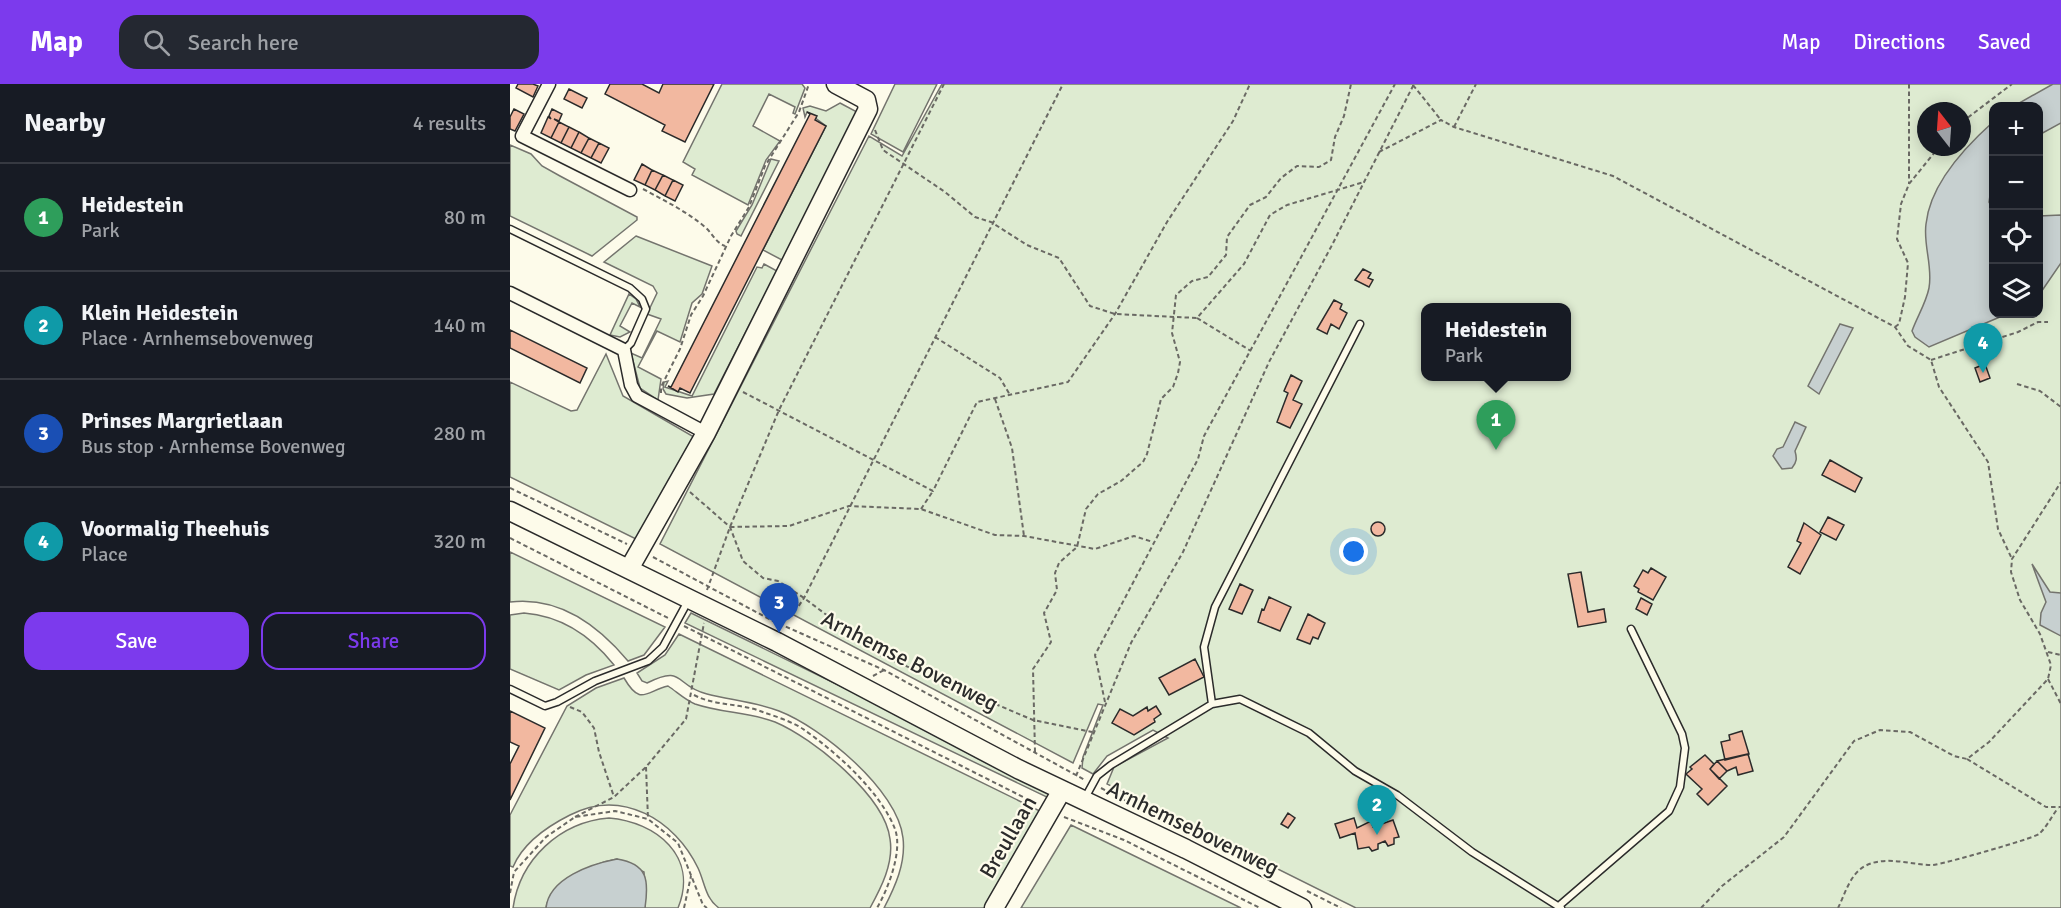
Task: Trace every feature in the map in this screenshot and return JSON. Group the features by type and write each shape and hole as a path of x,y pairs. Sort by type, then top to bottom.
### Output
{"main road":[{"path":"629,568 706,433 868,106 861,96 836,84"},
{"name":"Arnhemse Bovenweg","path":"510,511 629,568 1062,790"},
{"name":"Arnhemsebovenweg","path":"1062,790 1302,908"},
{"name":"Breullaan","path":"994,908 1062,790"}],"street":[{"path":"549,84 522,136 630,190"},
{"path":"510,293 624,350 631,385 637,396 706,433"}],"lane":[{"path":"510,228 630,288 642,298 646,309 631,343 624,350"},
{"path":"1212,704 1204,647 1215,607 1360,324"},
{"path":"510,689 545,706 595,681 648,661 663,647 689,599"},
{"path":"1083,801 1093,784 1111,765 1212,704 1240,699 1309,733 1355,771 1397,795 1472,852 1560,906 1669,811 1680,787 1685,748 1682,734 1631,629"}],"path":[{"path":"657,406 661,387 680,350 691,315 703,296 725,246 749,207 765,166 799,112 809,84"},
{"path":"510,893 514,872 546,837 574,817 614,797 646,767 686,719 693,694 707,608 707,584 730,527 779,410 944,84"},
{"path":"773,621 798,607 804,598 871,460 1063,84"},
{"path":"921,509 933,491 977,402 1068,382 1115,314 1167,222 1233,121 1250,84"},
{"path":"1035,753 1033,669 1051,642 1044,613 1057,590 1055,573 1059,562 1077,547 1086,509 1098,494 1121,481 1143,462 1147,454 1161,399 1173,387 1178,373 1180,362 1172,333 1176,295 1192,281 1208,277 1226,255 1227,237 1250,205 1266,196 1281,178 1297,166 1319,168 1331,160 1335,137 1344,116 1351,84"},
{"path":"1105,702 1095,655 1198,459 1204,436 1395,84"},
{"path":"1454,128 1476,84"},
{"path":"1909,84 1909,184"},
{"path":"1971,115 2012,84"},
{"path":"1076,776 1131,643 1184,552 1269,362 1413,85 1441,120 1454,128 1613,176 1895,327 1908,346 1931,360 1939,387 1988,462 1998,529 2012,559"},
{"path":"868,106 874,114 874,127 883,150 975,217 991,222 1027,245 1059,258 1090,306 1115,314 1197,318 1251,351"},
{"path":"1379,152 1441,120"},
{"path":"1895,327 1899,324 1905,297 1908,264 1897,239 1901,204 1909,184 1932,156"},
{"path":"1197,318 1244,264 1270,215 1287,205 1364,182"},
{"path":"630,190 637,194 640,188 681,208 689,218 704,227 716,243 725,246"},
{"path":"1931,360 2019,332 2038,322 2048,322"},
{"path":"934,336 1000,378 1010,395"},
{"path":"2017,384 2040,391 2061,407"},
{"path":"730,386 933,491"},
{"path":"995,398 1012,448 1024,536"},
{"path":"1967,759 1989,742 2048,679 2051,665 2048,652 2020,600 2011,572 2012,559 2061,482"},
{"path":"678,483 730,527 743,561 763,578 778,581 804,598 880,655 1033,720 1092,732"},
{"name":"Arnhemse Bovenweg","path":"510,488 640,550 773,621 884,670 1093,784"},
{"path":"730,527 789,526 849,506 921,509 995,536 1024,536 1077,547 1095,549 1134,536 1154,542"},
{"path":"510,538 1050,812 1124,840 1260,908"},
{"path":"2048,652 2061,655"},
{"path":"2048,679 2061,704"},
{"path":"693,694 708,702 758,710 801,728 868,785 896,831 895,866 887,891 877,908"},
{"path":"557,702 582,712 594,728 599,752 614,797"},
{"path":"1702,908 1722,886 1785,837 1854,741 1880,730 1910,732 1954,756 1967,759 2046,807 2060,808"},
{"path":"646,767 648,819"},
{"path":"1838,908 1853,875 1865,866 1889,860 1933,865 1955,862 1984,850 2038,834 2060,808"},
{"path":"574,817 615,811 648,819 678,843 704,907"},
{"path":"510,871 514,872"},
{"path":"684,908 691,876"}],"green space":[{"path":"722,84 802,84 805,88 795,114 793,113 795,107 769,94 753,126 780,141 766,160 748,205 692,175 695,169 683,162"},
{"path":"895,84 937,84 903,152 871,134"},
{"path":"942,84 2061,84 2061,908 1356,908 1107,784 1114,767 1168,738 1153,730 1107,756 1093,774 1082,768 1083,757 1103,705 1098,704 1073,763 660,544 869,136 902,156"},
{"path":"840,103 857,112 782,260 763,250 826,126 807,112 805,117 803,108 810,106 826,111"},
{"path":"510,145 531,154 542,166 637,217 637,220 592,256 510,216"},
{"path":"771,159 779,161 741,236 736,231 752,205"},
{"path":"636,236 712,266 702,294 692,303 680,342 657,331 638,367 661,379 658,400 640,388 631,353 642,358 661,319 647,314 657,293 653,286 604,262"},
{"path":"764,264 777,271 714,394 687,398 666,394 663,389 664,382 668,381 665,387 692,396 757,267 762,268"},
{"path":"629,294 636,299 640,307 632,303 620,326 630,332 620,337 610,335"},
{"path":"606,354 623,396 694,437 636,539 510,477 510,382 571,411 577,410"},
{"path":"510,552 665,627 644,655 628,661 604,636 576,616 545,604 528,601 510,602"},
{"path":"524,613 550,618 574,629 595,645 614,665 586,675 559,690 510,669 510,615"},
{"path":"691,613 1057,792 1055,801 685,623"},
{"path":"679,634 1048,815 993,908 884,908 899,874 903,857 903,838 898,819 873,781 855,762 815,731 779,711 707,694 674,676 659,678 647,683 642,681 637,673 665,655"},
{"path":"624,678 640,695 668,686 695,704 775,722 808,741 845,770 875,805 885,822 890,839 888,866 870,908 719,908 708,895 698,868 676,836 645,813 627,807 609,805 589,808 570,815 537,836 523,850 513,867 510,866 510,815 567,706 596,688"},
{"path":"609,818 643,826 669,845 678,858 683,873 683,889 678,908 645,908 644,872 617,859 607,861 574,876 555,890 546,908 513,908 524,874 545,846 574,827"},
{"path":"1071,825 1241,908 1021,908"}],"shaded area":[{"path":"2053,84 2061,84 2061,123 2043,133 2043,102 2021,102"},
{"path":"1989,126 1989,318 1998,318 1929,347 1915,337 1912,331 1929,288 1930,272 1925,232 1929,209 1950,167 1960,156 1971,156 1971,143"},
{"path":"2061,215 2061,263 2043,289 2043,264 2043,216"},
{"path":"1840,324 1853,328 1819,394 1808,386"},
{"path":"1795,422 1806,427 1795,451 1795,464 1792,468 1782,469 1773,456 1777,449 1783,447"},
{"path":"2032,564 2050,592 2061,593 2061,636 2040,625 2041,613 2046,602"},
{"path":"617,859 627,861 641,869 647,889 645,908 546,908 555,888 573,874"}],"building":[{"path":"518,84 538,86 533,97 516,88"},
{"path":"610,84 642,84 659,93 663,84 714,84 685,142 662,131 665,125 605,94"},
{"path":"569,89 587,98 582,108 564,99"},
{"path":"514,109 524,114 515,131 510,129 510,117"},
{"path":"552,109 562,114 559,121 554,119 559,122 551,138 541,133 548,117 551,119 549,116"},
{"path":"807,112 817,116 815,120 826,126 690,393 680,388 678,392 668,386 671,387 810,114"},
{"path":"559,122 569,127 561,143 551,138"},
{"path":"569,127 579,132 571,148 561,143"},
{"path":"579,132 589,138 581,153 571,148"},
{"path":"589,138 599,143 591,158 581,153"},
{"path":"599,143 609,148 601,163 591,158"},
{"path":"642,164 652,170 645,185 634,180"},
{"path":"652,170 663,175 655,190 645,185"},
{"path":"663,175 673,180 665,196 655,190"},
{"path":"673,180 683,185 675,201 665,196"},
{"path":"1363,269 1371,273 1368,278 1373,280 1369,287 1355,280"},
{"path":"1334,300 1342,304 1340,309 1347,313 1339,329 1331,324 1327,334 1317,329"},
{"path":"510,330 587,368 580,383 510,348"},
{"path":"1985,364 1990,378 1980,382 1975,368"},
{"path":"1291,375 1302,381 1293,400 1302,404 1290,428 1277,422 1288,393 1284,391"},
{"path":"1830,460 1862,478 1855,492 1822,475"},
{"path":"1828,517 1844,525 1836,540 1820,532"},
{"path":"1378,522 1383,524 1385,529 1383,534 1378,536 1373,534 1371,529 1373,524"},
{"path":"1804,523 1821,535 1800,574 1788,567 1801,543 1797,541"},
{"path":"1651,568 1666,577 1653,600 1638,592 1639,589 1634,586 1643,570 1648,573"},
{"path":"1581,572 1588,612 1604,609 1606,622 1578,627 1568,574"},
{"path":"1240,584 1253,590 1242,614 1229,609"},
{"path":"1269,597 1291,607 1280,631 1258,622"},
{"path":"1641,598 1652,604 1647,615 1636,609"},
{"path":"1308,614 1325,623 1318,639 1313,637 1310,644 1297,639"},
{"path":"1195,659 1204,677 1169,695 1159,678"},
{"path":"1156,706 1161,714 1154,719 1155,722 1134,735 1112,723 1120,709 1133,716 1147,707 1148,711"},
{"path":"510,711 545,728 510,800 510,764 519,746 510,742"},
{"path":"1742,731 1749,754 1725,760 1721,742 1730,740 1729,735"},
{"path":"1748,754 1753,771 1738,775 1736,767 1727,771 1717,761"},
{"path":"1705,755 1714,764 1710,769 1727,786 1708,805 1697,794 1702,789 1686,774 1692,769 1690,767"},
{"path":"1717,761 1727,771 1719,779 1710,769"},
{"path":"1288,813 1295,818 1288,828 1281,824"},
{"path":"1354,818 1357,828 1371,821 1373,827 1393,820 1399,837 1394,838 1394,844 1388,846 1385,841 1378,844 1378,849 1372,851 1369,847 1358,849 1355,833 1340,838 1335,824"}],"place":[{"name":"Voormalig Theehuis","path":"1983,373"},
{"name":"Heidestein","path":"1496,450"},
{"name":"Prinses Margrietlaan","path":"779,633"},
{"name":"Klein Heidestein","path":"1377,835"}]}
